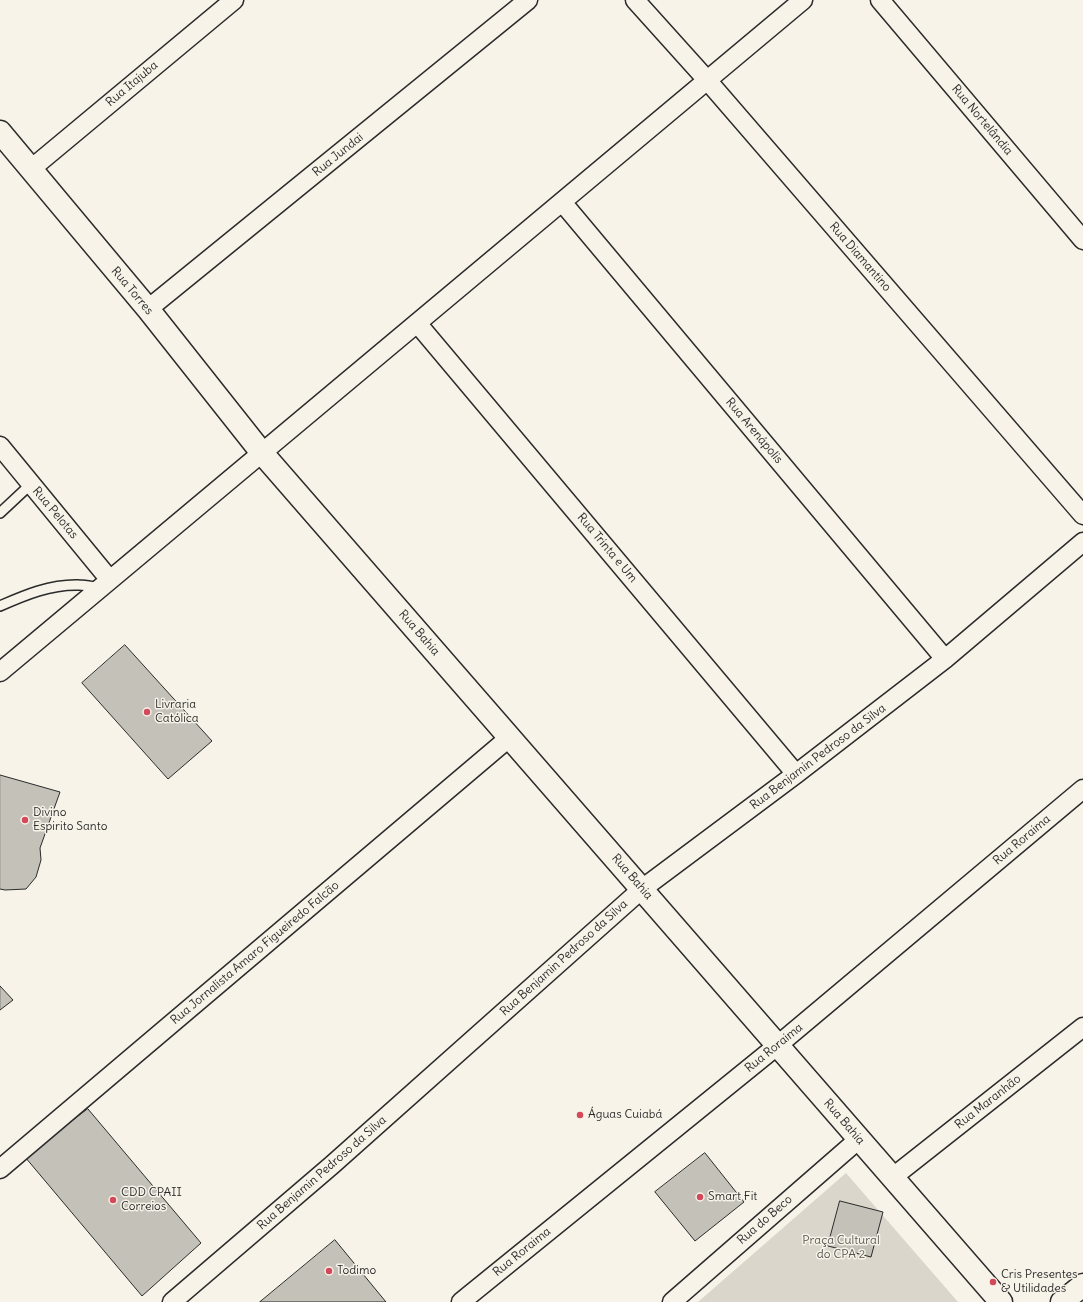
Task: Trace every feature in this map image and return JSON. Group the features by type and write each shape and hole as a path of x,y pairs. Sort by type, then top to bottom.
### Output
{"street":[{"name":"Rua Itajuba","path":"30,169 234,0"},
{"name":"Rua Jundai","path":"148,309 528,0"},
{"name":"Rua Diamantino","path":"635,0 707,80 1083,515"},
{"path":"0,672 803,0"},
{"name":"Rua Nortelândia","path":"880,0 1083,240"},
{"name":"Rua Torres","path":"0,132 148,309 262,453"},
{"name":"Rua Arenápolis","path":"562,202 946,659"},
{"name":"Rua Trinta e Um","path":"417,323 796,774"},
{"name":"Rua Pelotas","path":"0,446 31,484 105,584"},
{"name":"Rua Bahia","path":"262,453 1001,1302"},
{"name":"Rua Benjamin Pedroso da Silva","path":"172,1302 332,1165 642,889 796,774 946,659 1083,542"},
{"name":"Rua Jornalista Amaro Figueiredo Falcão","path":"0,1169 510,737"},
{"name":"Rua Roraima","path":"461,1302 778,1045 1083,788"},
{"name":"Rua Maranhão","path":"893,1177 1083,1026"},
{"name":"Rua do Beco","path":"672,1302 859,1139"},
{"path":"1062,1302 1083,1285"}],"lane":[{"path":"0,513 31,484"},
{"path":"0,606 39,590 61,586 105,584"}],"green space":[{"name":"Praça Cultural do CPA 2","path":"846,1173 958,1302 698,1302"}],"building":[{"name":"Livraria Católica","path":"125,645 212,741 168,779 82,683"},
{"name":"Divino Espirito Santo","path":"0,775 60,792 40,848 41,860 36,877 26,889 0,889"},
{"path":"0,986 13,1000 0,1010"},
{"name":"CDD CPAII Correios","path":"88,1109 201,1243 142,1296 25,1157"},
{"name":"Smart Fit","path":"705,1153 744,1202 695,1241 655,1192"},
{"path":"840,1201 883,1212 871,1257 828,1246"},
{"name":"Todimo","path":"335,1240 386,1302 260,1302"}],"place":[{"name":"Livraria Católica","path":"147,712"},
{"name":"Divino Espirito Santo","path":"25,820"},
{"name":"Águas Cuiabá","path":"580,1115"},
{"name":"Smart Fit","path":"700,1197"},
{"name":"CDD CPAII Correios","path":"113,1200"},
{"name":"Todimo","path":"329,1271"},
{"name":"Cris Presentes & Utilidades","path":"993,1282"}]}
